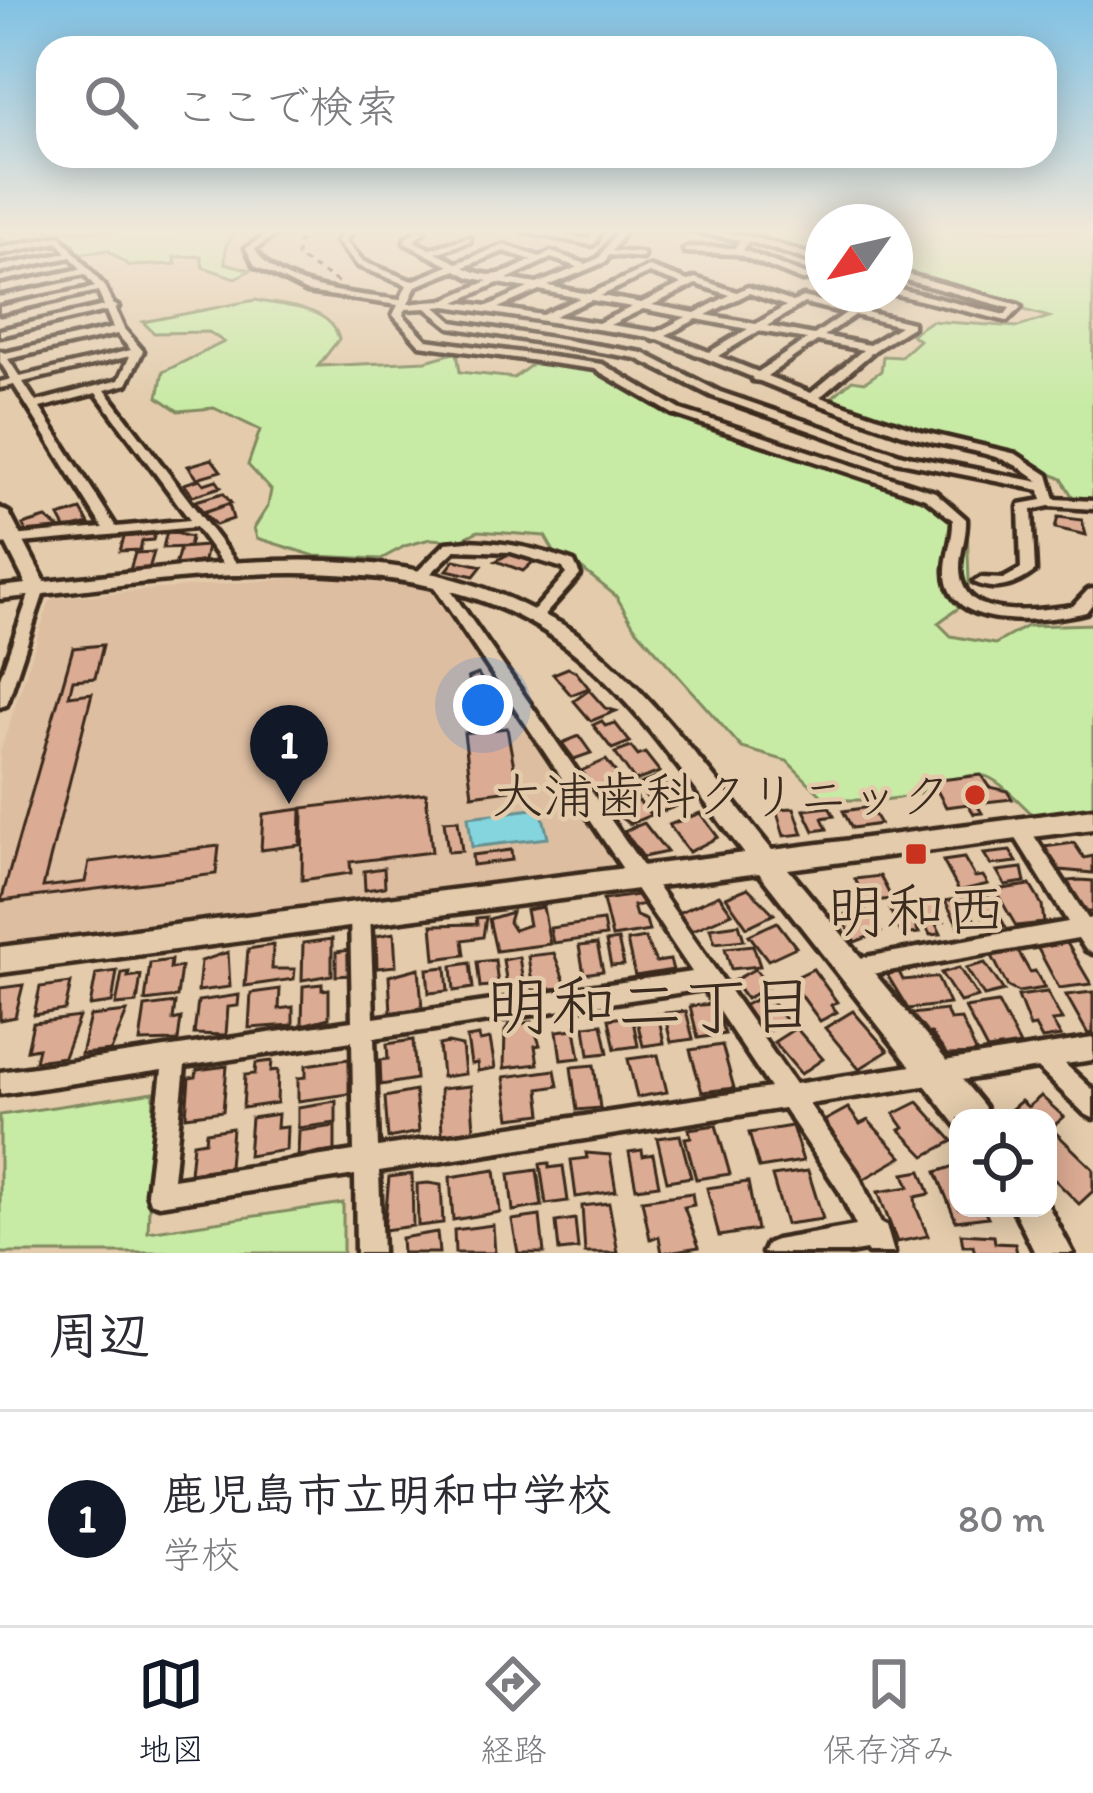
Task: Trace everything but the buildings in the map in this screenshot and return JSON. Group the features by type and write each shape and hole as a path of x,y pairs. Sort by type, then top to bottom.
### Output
{"street":[{"path":"0,310 94,289"},
{"path":"102,289 119,330 138,351"},
{"path":"309,289 360,301 372,298 430,306 472,289"},
{"path":"409,289 402,305 403,323 424,343 598,366 677,412 941,501 961,526 953,565 960,597 980,611 1072,611 1089,602 1093,593"},
{"path":"489,308 535,289"},
{"path":"563,289 871,348"},
{"path":"544,317 606,289"},
{"path":"594,329 677,289"},
{"path":"721,289 738,295"},
{"path":"913,296 989,318 1007,318 1016,308 950,289"},
{"path":"639,355 658,335 748,290 793,305"},
{"path":"708,357 754,325 805,300"},
{"path":"446,303 594,329 658,335 812,398 1012,457 1043,478 1049,502"},
{"path":"430,306 450,324 639,355 716,394 899,458 1043,487"},
{"path":"0,333 113,308"},
{"path":"757,379 811,336 853,312"},
{"path":"812,398 871,348 909,325 859,312"},
{"path":"527,353 565,322"},
{"path":"112,531 1,356 119,330"},
{"path":"0,386 138,351"},
{"path":"33,406 123,382 138,351"},
{"path":"100,389 236,572"},
{"path":"801,447 826,432 872,418"},
{"path":"981,582 1005,583 1028,571 1025,507 1049,502 1093,505"},
{"path":"0,512 7,541 38,589"},
{"path":"7,541 200,523"},
{"path":"428,576 451,546 508,543 528,548 569,566 573,575 536,616"},
{"path":"0,592 335,566 428,576 536,616 607,666 965,1109"},
{"path":"428,576 849,1183 879,1244 776,1253"},
{"path":"0,701 38,589"},
{"path":"0,960 1093,819"},
{"path":"854,968 1090,933 1018,826"},
{"path":"360,911 369,1253"},
{"path":"0,1083 706,980"},
{"path":"175,1058 159,1192 1093,1048"},
{"path":"1043,1058 1093,1106"},
{"path":"1035,1217 1054,1253"}],"path":[{"path":"355,289 372,298"}],"shaded area":[{"path":"318,576 436,590 614,857 609,866 0,945 0,752 49,603 54,598"}],"green space":[{"path":"953,289 1093,289 1093,508 1075,501 1062,479 1014,457 922,434 828,401 852,380 865,382 881,371 883,356 900,357 919,340 911,334 931,321 1018,327 1049,317"},
{"path":"255,300 304,309 334,328 339,339 318,366 426,361 457,352 460,372 514,378 535,362 588,370 629,385 700,427 950,506 967,521 969,582 964,604 938,623 951,636 995,644 1027,626 1093,624 1093,810 1035,817 999,784 977,775 902,797 826,800 787,761 742,748 634,626 616,596 575,563 556,555 545,536 478,531 459,541 430,539 405,546 381,559 315,556 257,538 254,528 268,506 271,490 248,465 260,430 214,408 178,411 158,397 163,372 224,342 209,332 154,333 143,322"},
{"path":"154,1092 148,1232 343,1203 343,1253 0,1253 0,1115"}],"water":[{"path":"541,808 548,838 472,847 468,817"}],"place":[{"name":"大浦歯科クリニック","path":"975,795"},
{"name":"鹿児島市立明和中学校","path":"289,804"},
{"name":"明和西","path":"916,854"}],"district":[{"name":"明和二丁目","path":"650,1005"}]}
